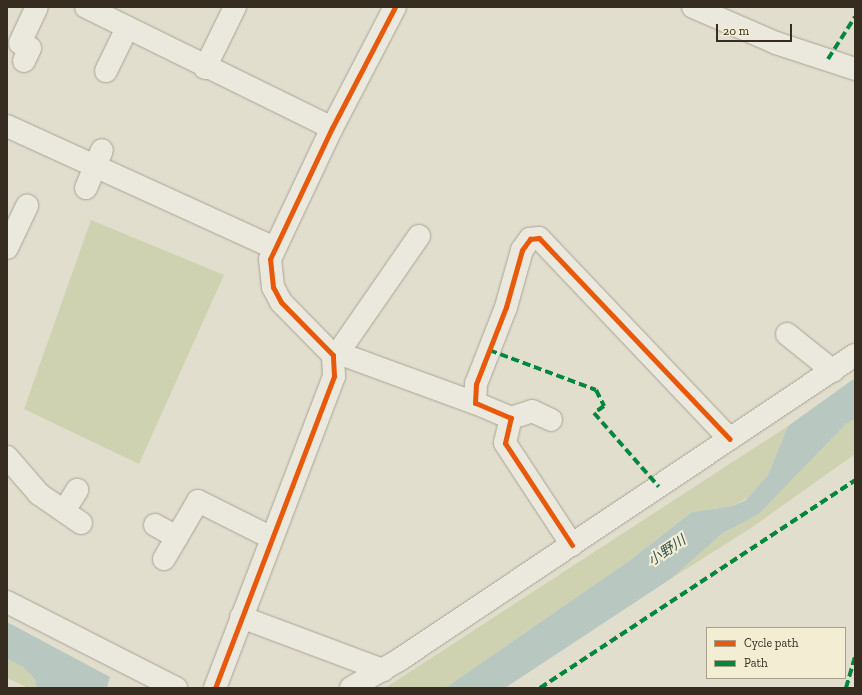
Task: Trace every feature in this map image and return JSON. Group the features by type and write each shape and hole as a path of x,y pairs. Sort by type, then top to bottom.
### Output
{"street":[{"path":"24,60 30,48 20,43 37,7"},
{"path":"86,7 205,68 332,128"},
{"path":"205,68 235,7"},
{"path":"395,7 332,128 270,259 272,287 281,302 336,354 475,403 511,418 532,411 551,420"},
{"path":"693,7 776,43 855,69"},
{"path":"106,70 127,28"},
{"path":"7,126 99,158 275,248"},
{"path":"86,188 99,158"},
{"path":"7,248 27,206"},
{"path":"215,688 270,537 334,376 336,354 419,236"},
{"path":"475,403 476,384 506,307 522,250 530,239 539,238 730,439"},
{"path":"787,334 833,371"},
{"path":"351,688 383,670 855,355"},
{"path":"511,418 505,443 572,545"},
{"path":"7,457 39,494 72,517 77,490"},
{"path":"164,559 198,501 270,537"},
{"path":"155,525 176,537"},
{"path":"7,602 176,688"},
{"path":"241,617 383,670"}],"green space":[{"path":"91,220 224,275 139,464 24,409"},
{"path":"855,419 855,454 751,528 672,578 723,533 759,514 846,424"},
{"path":"788,426 768,475 749,497 733,506 692,512 629,561 445,688 385,688"},
{"path":"7,659 23,667 34,678 37,688 28,688 7,678"}],"water":[{"name":"小野川","path":"855,378 855,419 846,424 759,514 723,533 672,578 505,688 445,688 629,561 692,512 733,506 746,500 768,475 788,426"},
{"path":"7,622 110,677 107,688 37,688 34,678 23,667 7,659"}],"marked path":[{"path":"828,59 855,17"},
{"path":"489,350 596,390 604,406 594,413 659,487"},
{"path":"540,688 855,480"},
{"path":"846,688 855,656"}],"cycle path":[{"path":"215,688 334,376 333,355 281,302 273,287 270,259 332,128 395,7"},
{"path":"572,545 505,443 511,418 475,403 476,384 506,307 522,250 530,239 539,238 730,439"}]}
